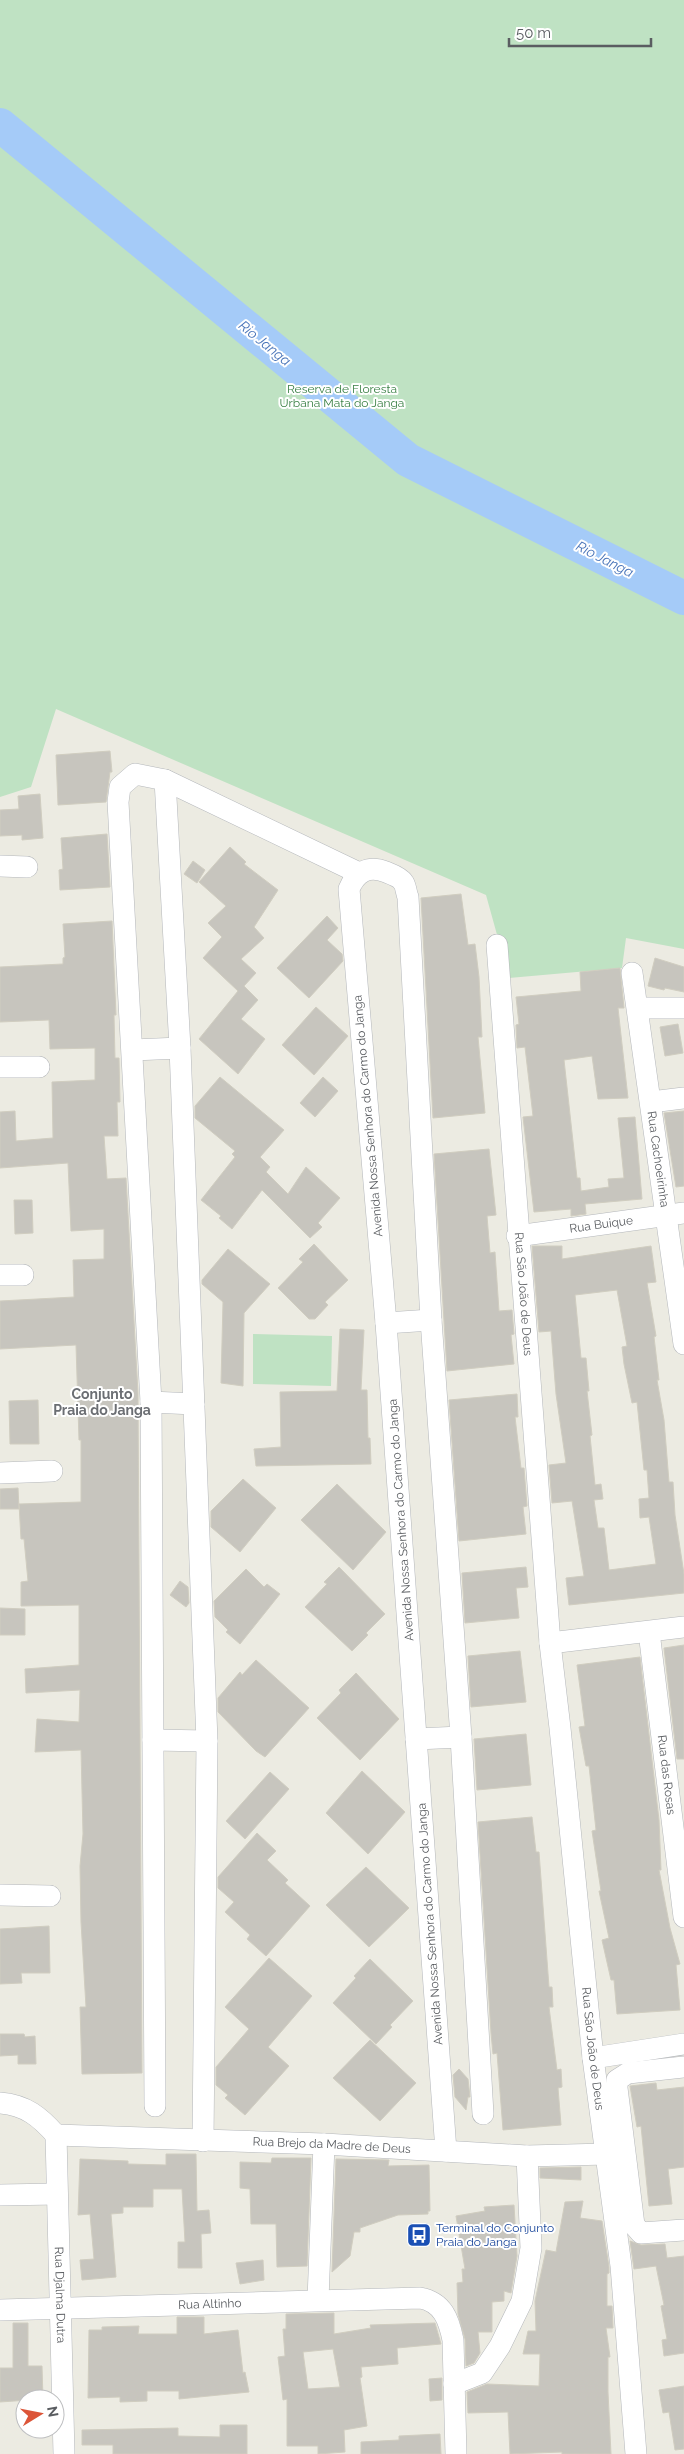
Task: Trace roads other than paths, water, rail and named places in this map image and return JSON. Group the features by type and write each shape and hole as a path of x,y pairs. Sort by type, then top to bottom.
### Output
{"street":[{"path":"155,2106 151,1402 118,802 120,787 135,774 165,780 354,881 369,869 378,869 393,874 403,882 408,897 431,1320 461,1737 483,2114"},
{"path":"165,780 180,1048 206,1742 203,2141"},
{"path":"0,866 27,867"},
{"name":"Avenida Nossa Senhora do Carmo do Janga","path":"354,881 446,2151"},
{"name":"Rua São João de Deus","path":"496,945 517,1236 550,1643 593,2058 621,2266 636,2454"},
{"name":"Rua Cachoeirinha","path":"632,973 651,1102 676,1214 684,1344"},
{"path":"638,1008 684,1008"},
{"path":"133,1050 180,1048"},
{"path":"0,1067 39,1067"},
{"path":"651,1102 684,1098"},
{"name":"Rua Buique","path":"517,1236 676,1214"},
{"path":"0,1275 24,1275"},
{"path":"386,1322 431,1320"},
{"path":"151,1402 194,1404"},
{"path":"0,1473 52,1471"},
{"path":"550,1643 684,1627"},
{"name":"Rua das Rosas","path":"649,1632 684,1917"},
{"path":"416,1739 461,1737"},
{"path":"153,1740 206,1742"},
{"path":"0,1895 50,1896"},
{"path":"593,2058 684,2044"},
{"path":"684,2066 628,2073 618,2080 617,2088 634,2225 641,2233 684,2230"},
{"path":"0,2103 23,2107 32,2111 56,2135"},
{"name":"Rua Brejo da Madre de Deus","path":"56,2135 324,2144 527,2156 607,2154"},
{"name":"Rua Djalma Dutra","path":"56,2135 64,2454"},
{"path":"318,2300 324,2144"},
{"path":"456,2454 454,2384 482,2373 500,2346 522,2301 531,2248 527,2156"},
{"path":"0,2195 57,2194"},
{"name":"Rua Altinho","path":"0,2310 420,2298 436,2303 445,2313 450,2323 453,2340 454,2384"}],"waterway":[{"name":"Rio Janga","path":"0,125 408,460 684,598"}],"place":[{"name":"Terminal do Conjunto Praia do Janga","path":"419,2235"}],"district":[{"name":"Conjunto Praia do Janga","path":"102,1402"}],"park label":[{"name":"Reserva de Floresta Urbana Mata do Janga","path":"342,396"}]}
